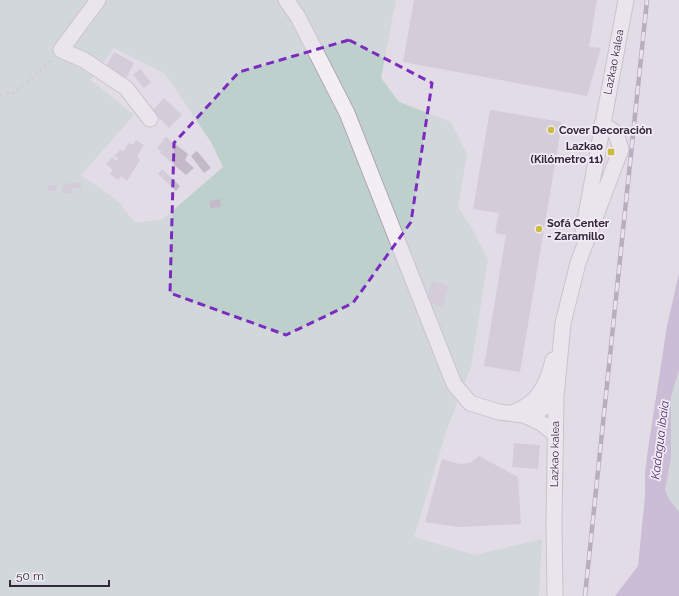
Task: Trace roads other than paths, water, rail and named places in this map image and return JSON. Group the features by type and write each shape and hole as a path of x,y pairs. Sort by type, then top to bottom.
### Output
{"street":[{"path":"98,0 61,50 84,60 126,88 150,119"},
{"path":"286,0 298,17 347,112 454,384 470,403 499,412 524,415 541,423 556,436"},
{"name":"Lazkao kalea","path":"499,412 517,411 533,402 546,382 551,367 578,263 602,124 626,0"},
{"name":"Lazkao kalea","path":"578,263 621,149 616,133 602,124"},
{"name":"Lazkao kalea","path":"555,591 554,516 556,397 563,323"},
{"path":"524,415 539,411 556,397"}],"water":[{"name":"Kadagua ibaia","path":"679,273 679,370 671,397 671,458 665,490 669,499 679,512 679,596 615,596 638,566 648,449 667,326"}],"railway":[{"path":"585,596 647,0"}],"place":[{"name":"Cover Decoración","path":"551,130"},
{"name":"Lazkao (Kilómetro 11)","path":"611,152"},
{"name":"Sofá Center - Zaramillo","path":"539,229"}]}
